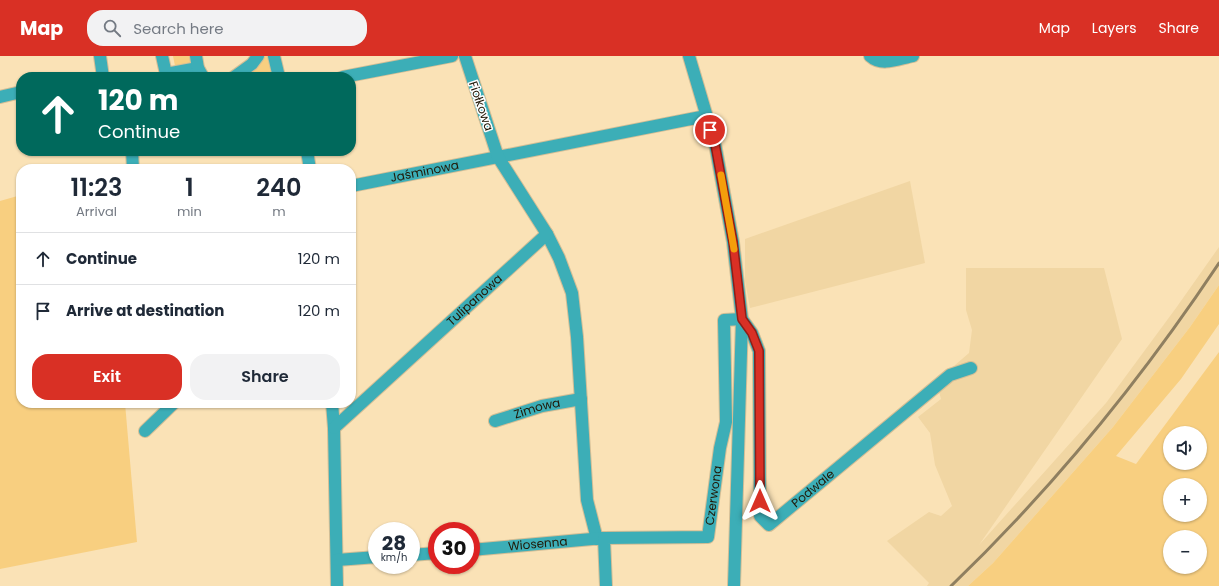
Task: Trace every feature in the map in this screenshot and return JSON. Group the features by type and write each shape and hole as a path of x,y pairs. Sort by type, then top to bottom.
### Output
{"street":[{"path":"100,56 102,72"},
{"path":"162,56 166,72"},
{"path":"241,72 252,64 258,56"},
{"path":"274,56 277,72"},
{"path":"356,74 452,56"},
{"name":"Fiołkowa","path":"464,56 498,157"},
{"path":"689,56 715,144 733,242 742,319 734,586"},
{"path":"870,56 877,61 884,63 913,56"},
{"path":"175,72 199,67"},
{"path":"0,96 16,93"},
{"name":"Jaśminowa","path":"356,185 706,116"},
{"path":"498,157 547,234 559,258 572,293 577,337 587,500 600,538 606,586"},
{"name":"Tulipanowa","path":"334,428 547,234"},
{"name":"Podwale","path":"742,319 752,333 759,351 760,516 769,525 950,375 971,368"},
{"name":"Czerwona","path":"600,538 708,537 720,448 726,422 724,320 742,319"},
{"name":"Zimowa","path":"495,421 542,406 581,399"},
{"path":"145,431 169,408"},
{"path":"332,408 338,586"},
{"name":"Wiosenna","path":"480,549 600,538"},
{"path":"337,560 368,558"}],"shaded area":[{"path":"173,56 192,56 194,63 179,68 175,66"},
{"path":"265,56 270,56 272,72 250,72"},
{"path":"910,181 925,263 750,308 745,281 745,239"},
{"path":"16,196 16,408 125,408 137,542 0,569 0,201"},
{"path":"1219,247 1219,285 1190,327 1113,427 993,563 968,586 927,586 929,583 887,541 929,512 941,516 952,506 935,465 930,433 918,417 941,399 938,388 941,377 969,353 972,330 966,310 966,268 1104,268 1122,339 979,545 1106,403"},
{"path":"1219,285 1219,324 1181,379 1116,456 1136,464 1163,428 1163,470 1207,470 1207,426 1164,426 1219,352 1219,586 968,586 993,563 1113,427 1190,327"}],"railway":[{"path":"951,586 1025,511 1094,432 1127,391 1219,263"}],"slow traffic":[{"path":"721,175 734,249"}],"route":[{"path":"710,130 715,144 733,242 742,319 757,342 759,351 760,501"}]}
